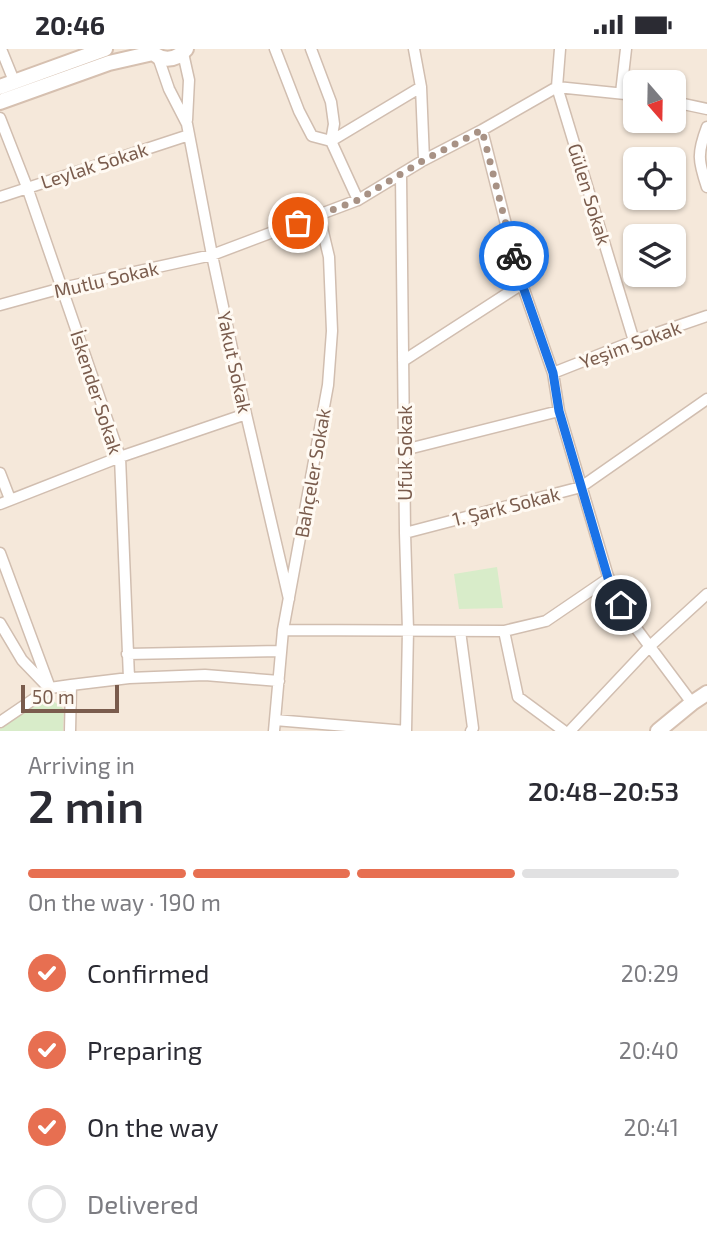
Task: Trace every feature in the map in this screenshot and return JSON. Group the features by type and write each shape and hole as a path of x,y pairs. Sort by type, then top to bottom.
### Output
{"main road":[{"path":"0,87 105,49"},
{"path":"0,103 109,63 153,53 171,59 185,51"},
{"path":"658,731 707,693"}],"street":[{"path":"1,49 14,81"},
{"path":"275,49 299,111 312,136 331,141 421,87"},
{"path":"312,49 331,102 334,124 331,141 358,200"},
{"path":"414,49 421,87 424,160"},
{"path":"561,49 557,87 621,93 626,49"},
{"path":"185,51 189,80 187,124"},
{"path":"153,53 187,124"},
{"name":"Mutlu Sokak","path":"0,305 62,288 212,255 358,200 424,160 557,87"},
{"name":"Gülen Sokak","path":"557,87 634,341"},
{"path":"686,105 707,109"},
{"name":"İskender Sokak","path":"0,118 27,187 120,457 129,678"},
{"name":"Yakut Sokak","path":"187,124 246,414 289,599"},
{"path":"707,127 701,143 699,166 707,187"},
{"path":"482,130 522,284 553,373 559,411 612,590 629,621 692,703"},
{"name":"Leylak Sokak","path":"0,197 189,135"},
{"name":"Ufuk Sokak","path":"401,175 407,731"},
{"name":"Bahçeler Sokak","path":"275,726 283,630 328,385 332,331 329,257 319,215"},
{"path":"403,361 522,284"},
{"name":"Yeşim Sokak","path":"553,373 707,316"},
{"name":"1. Şark Sokak","path":"405,533 581,487 707,399"},
{"path":"404,450 559,411"},
{"path":"0,473 5,501 120,457 246,414"},
{"path":"0,553 50,688"},
{"path":"283,630 504,631 546,621 608,578"},
{"path":"570,731 650,646 707,594"},
{"path":"0,623 22,660 50,688"},
{"path":"460,631 473,728 471,731"},
{"path":"504,631 518,697 564,731"},
{"path":"127,654 281,650"},
{"path":"0,722 50,688 129,678 205,675 279,681"},
{"path":"70,731 71,685"},
{"path":"275,726 407,731"}],"shaded area":[{"path":"0,49 707,49 707,731 0,731"}],"green space":[{"path":"497,567 503,608 459,609 454,574"},
{"path":"48,697 64,709 63,731 0,731 0,729"}],"way so far":[{"path":"298,223 358,200 424,160 482,130 514,256"}],"route":[{"path":"514,256 553,373 559,411 608,578 621,605"}]}
